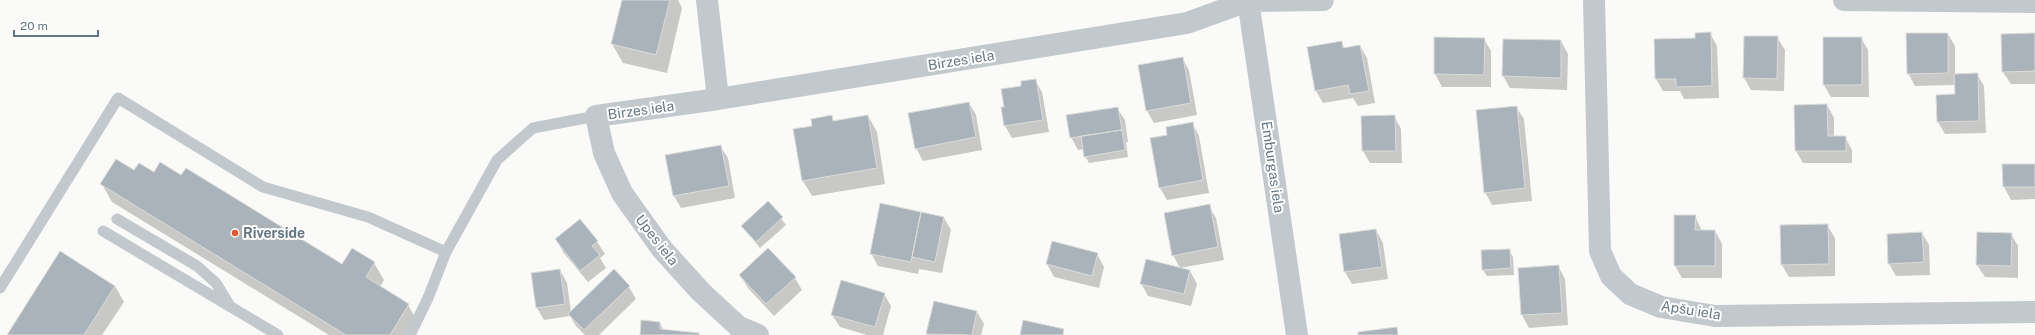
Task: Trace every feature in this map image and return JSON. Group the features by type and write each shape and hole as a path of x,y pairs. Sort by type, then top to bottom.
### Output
{"street":[{"path":"707,0 718,99"},
{"name":"Birzes iela","path":"596,116 718,99 1187,23 1248,0 1323,0"},
{"name":"Emburgas iela","path":"1248,0 1297,335"},
{"name":"Apšu iela","path":"1594,0 1600,251 1611,276 1630,294 1661,307 1715,316 2035,312"},
{"path":"1844,0 2035,2"},
{"name":"Upes iela","path":"596,116 604,153 622,193 662,249 701,292 739,327 758,335"}],"lane":[{"path":"0,288 118,98 263,188 368,217 446,252"},
{"path":"410,335 428,298 446,252 497,160 533,128 596,116"},
{"path":"117,219 197,266 216,283 230,307"},
{"path":"103,231 278,335"}],"building":[{"path":"622,0 670,0 656,55 611,44"},
{"path":"1711,32 1712,86 1676,87 1676,79 1655,79 1654,39 1695,38 1695,33"},
{"path":"1906,33 1948,33 1948,73 1907,74"},
{"path":"2035,33 2035,71 2002,72 2001,34"},
{"path":"1744,36 1778,36 1777,79 1743,78"},
{"path":"1434,37 1485,38 1484,75 1434,74"},
{"path":"1823,37 1862,37 1862,85 1823,85"},
{"path":"1503,39 1561,40 1561,78 1502,76"},
{"path":"1342,41 1343,48 1360,45 1369,91 1350,94 1348,85 1315,91 1307,47"},
{"path":"1183,57 1191,103 1146,111 1138,65"},
{"path":"1978,73 1979,121 1937,122 1936,95 1955,94 1954,74"},
{"path":"1036,79 1043,120 1004,126 1001,107 1004,107 1001,89 1021,86 1021,81"},
{"path":"969,102 976,137 915,149 908,113"},
{"path":"1827,104 1828,136 1846,136 1846,151 1795,151 1794,105"},
{"path":"1517,106 1525,188 1484,193 1476,110"},
{"path":"1118,107 1122,130 1070,138 1066,115"},
{"path":"832,115 833,121 868,115 877,168 802,181 793,129 812,126 811,119"},
{"path":"1395,115 1396,151 1362,151 1361,116"},
{"path":"1193,122 1203,180 1159,188 1150,138 1167,135 1166,127"},
{"path":"1122,130 1125,150 1084,157 1081,136"},
{"path":"721,145 729,186 673,196 665,155"},
{"name":"Riverside","path":"116,159 134,170 139,163 154,172 160,162 181,175 186,168 342,264 352,248 375,262 366,277 409,304 390,335 346,335 100,184"},
{"path":"2002,164 2035,164 2035,187 2003,187"},
{"path":"768,201 783,217 756,242 741,226"},
{"path":"880,203 921,212 911,262 870,254"},
{"path":"1210,204 1218,247 1172,256 1164,213"},
{"path":"921,212 944,217 935,262 912,257"},
{"path":"1674,215 1696,215 1695,230 1715,230 1715,266 1674,266"},
{"path":"580,219 598,241 592,246 600,255 580,271 555,239"},
{"path":"1828,224 1829,264 1781,265 1780,225"},
{"path":"1376,229 1382,267 1344,272 1339,234"},
{"path":"1922,232 1924,262 1888,264 1887,234"},
{"path":"1977,232 2012,233 2011,266 1976,265"},
{"path":"1052,241 1098,253 1092,276 1046,264"},
{"path":"768,248 796,277 766,304 739,275"},
{"path":"1510,249 1511,268 1482,270 1481,250"},
{"path":"60,251 115,286 84,335 7,335"},
{"path":"1146,259 1190,270 1184,294 1140,284"},
{"path":"1559,265 1562,313 1521,315 1518,268"},
{"path":"560,269 565,304 536,308 531,273"},
{"path":"614,269 630,286 584,330 568,314"},
{"path":"841,280 885,293 875,327 831,315"},
{"path":"934,301 977,311 972,335 926,334"},
{"path":"641,320 660,322 660,329 699,333 699,335 640,335"},
{"path":"1023,320 1064,329 1063,335 1020,335"},
{"path":"1397,327 1398,335 1358,335 1358,332"}],"place":[{"name":"Riverside","path":"235,233"}]}
